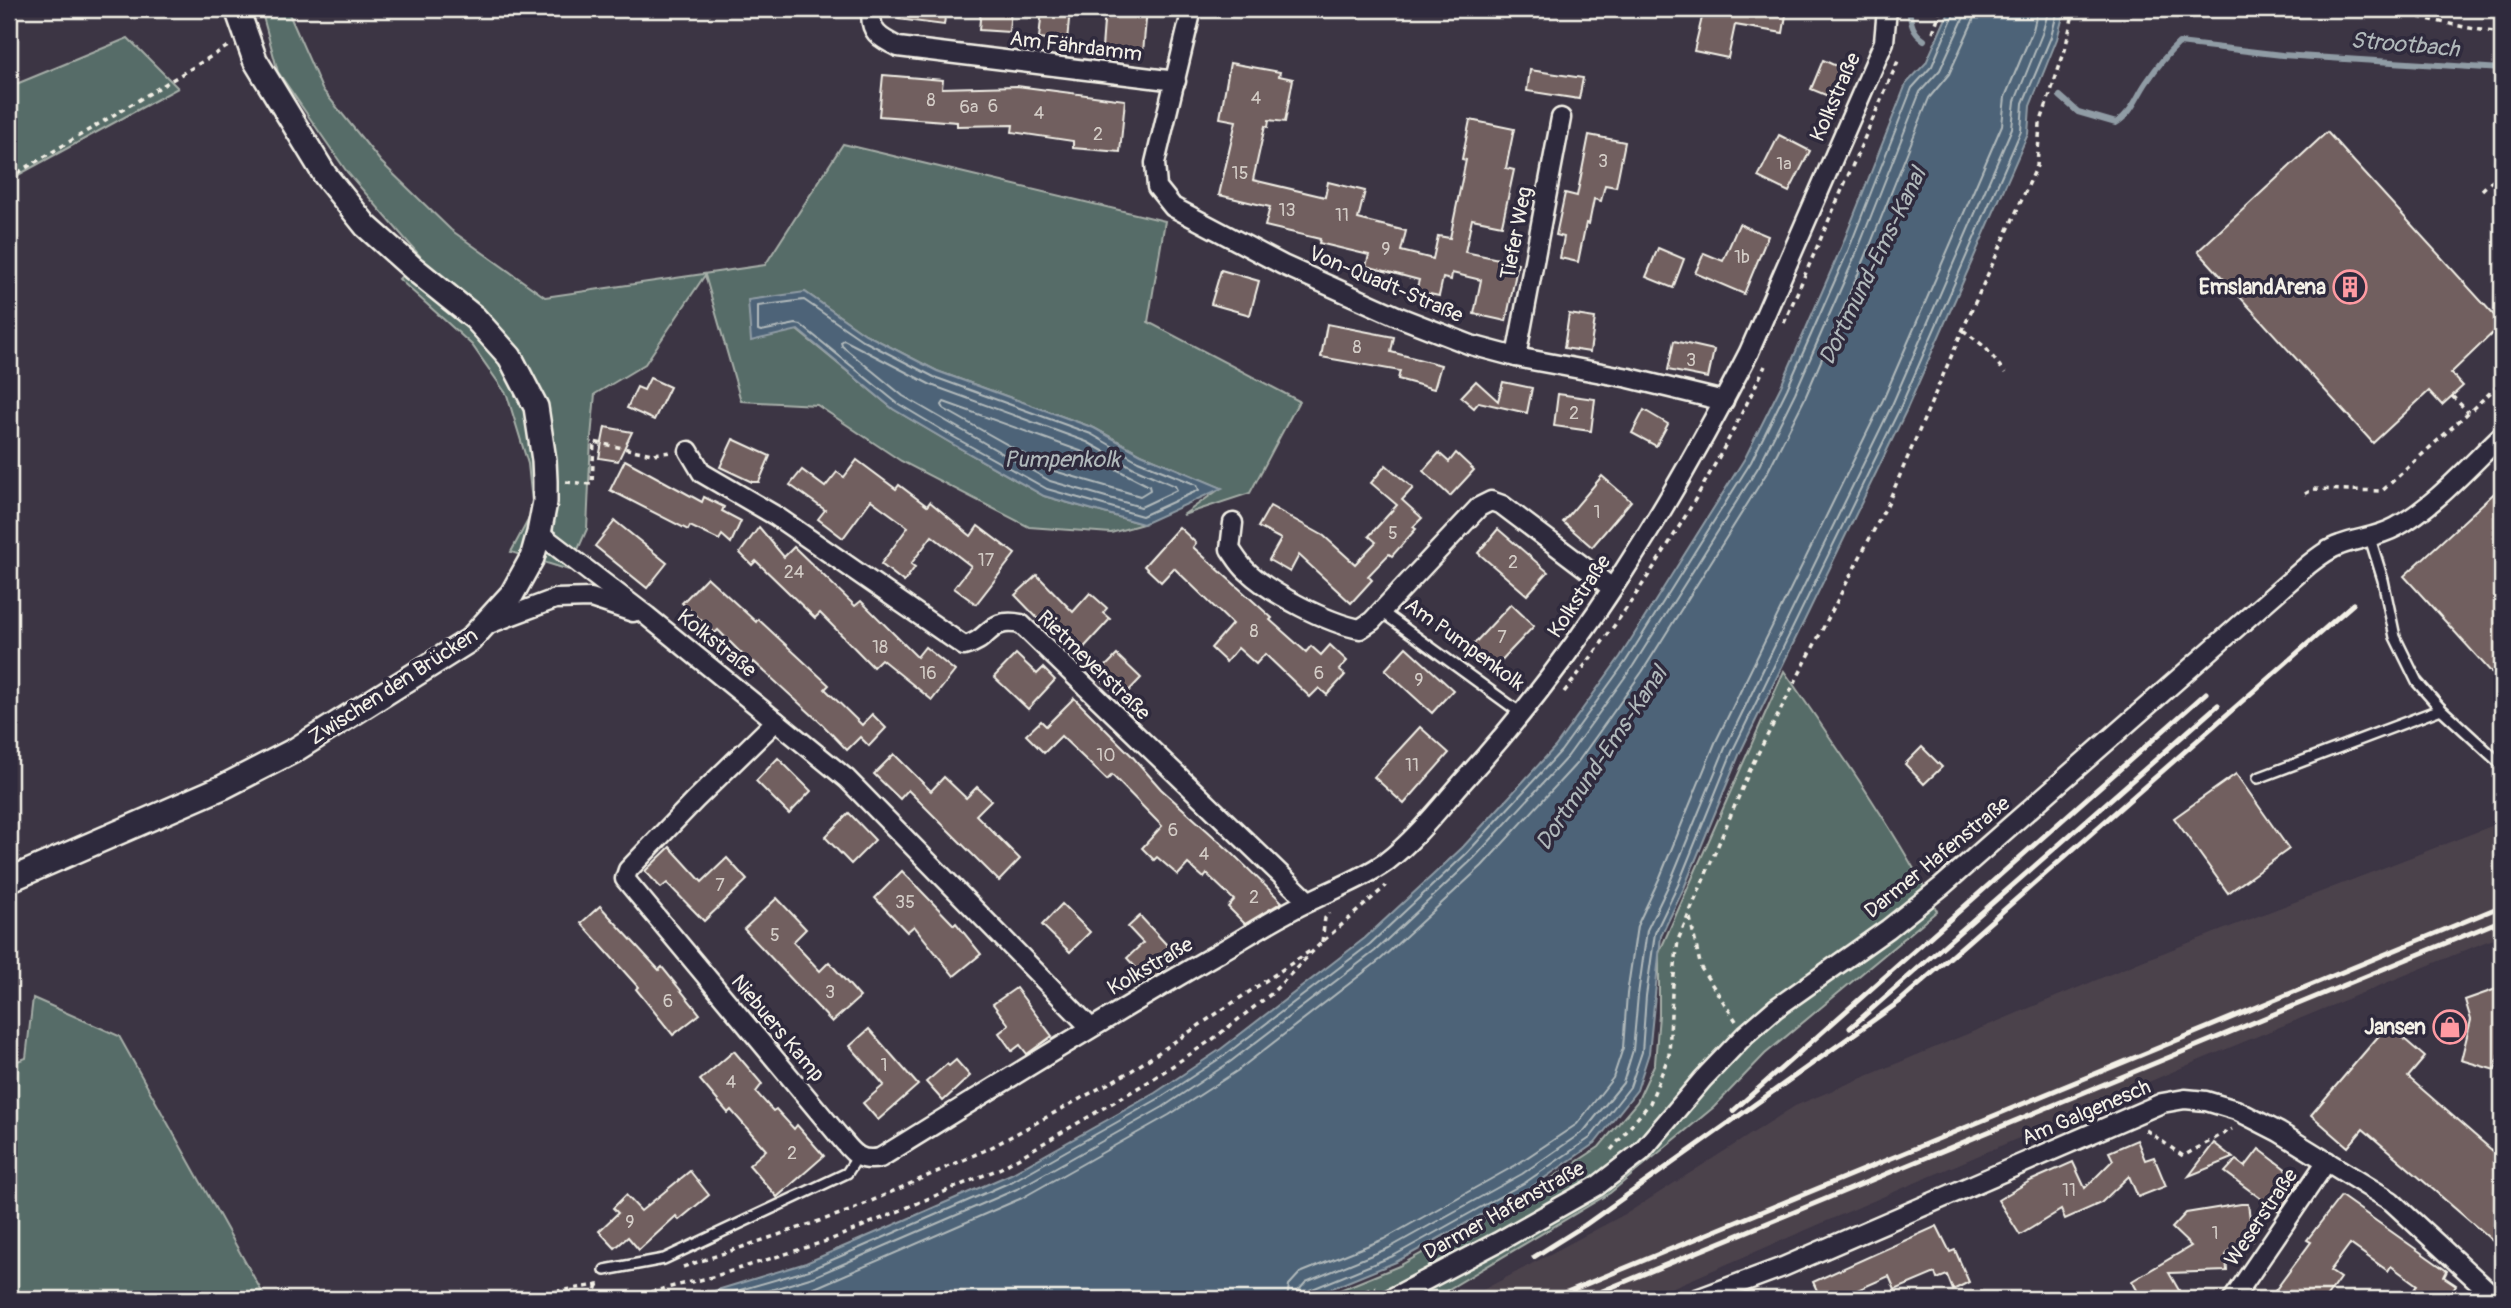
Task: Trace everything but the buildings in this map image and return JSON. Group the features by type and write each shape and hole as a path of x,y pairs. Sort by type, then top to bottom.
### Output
{"street":[{"name":"Zwischen den Brücken","path":"9,880 223,787 295,750 470,640 512,594 532,558 539,533 545,502 545,481 536,407 510,357 475,318 366,226 325,175 255,60 237,9"},
{"name":"Am Fährdamm","path":"872,9 872,28 878,37 898,47 1176,81"},
{"name":"Von-Quadt-Straße","path":"1192,9 1155,163 1157,187 1172,207 1283,265 1399,317 1471,345 1724,401"},
{"name":"Kolkstraße","path":"858,1156 868,1161 880,1158 1090,1027 1308,901 1355,881 1388,860 1422,827 1522,714 1563,662 1673,494 1749,352 1884,42 1887,9"},
{"name":"Tiefer Weg","path":"1516,356 1561,118"},
{"name":"Darmer Hafenstraße","path":"1385,1292 1498,1242 1597,1186 1641,1152 1703,1079 1746,1034 1776,1008 1888,929 1942,887 2308,565 2340,545 2370,538 2396,527 2420,511 2502,435"},
{"name":"Rietmeyerstraße","path":"689,451 702,473 776,516 964,646 975,643 997,624 1006,621 1021,624 1308,901"},
{"name":"Am Pumpenkolk","path":"1233,523 1230,549 1245,570 1267,588 1341,625 1360,629 1382,611 1479,507 1491,501 1502,505 1612,589"},
{"name":"Kolkstraße","path":"539,533 647,616 847,779 1090,1027"},
{"name":"Kolkstraße","path":"486,625 555,599 590,598 647,616"},
{"name":"Niebuers Kamp","path":"776,721 628,870 625,879 858,1156"},
{"name":"Am Galgenesch","path":"1697,1299 1783,1267 2162,1103 2185,1099 2206,1101 2236,1110 2391,1201 2497,1299"},
{"name":"Weserstraße","path":"2233,1299 2327,1161"}],"lane":[{"path":"2370,538 2383,580 2395,637 2417,681 2441,709 2502,765"},
{"name":"Am Pumpenkolk","path":"1382,611 1522,714"},
{"path":"2258,778 2441,709"},
{"path":"605,1270 664,1259 847,1173 858,1156"}],"path":[{"path":"1933,32 1941,9"},
{"path":"1606,1156 1650,1103 1669,1055 1678,940 1752,765 1888,503 2037,166 2040,124 2074,9"},
{"path":"2370,9 2406,13 2443,23 2502,33"},
{"path":"9,178 246,35"},
{"path":"2482,190 2502,171"},
{"path":"1963,329 1985,347 2006,373"},
{"path":"2305,494 2314,489 2382,491 2502,382"},
{"path":"2452,396 2468,413"},
{"path":"545,481 592,484 594,442 652,454 689,451"},
{"path":"1689,916 1700,968 1746,1034"},
{"path":"621,1299 712,1277 830,1240 1001,1168 1148,1082 1213,1039 1271,994 1321,943 1131,1071 990,1147 849,1211 696,1265 671,1270"},
{"path":"2128,1118 2183,1156 2252,1118"},
{"path":"593,1299 605,1270"},
{"path":"506,1299 610,1283"},
{"path":"1347,1299 1385,1292"}],"shaded area":[{"path":"2502,822 2502,935 2195,1062 1646,1299 1466,1299 1629,1212 1795,1106 2142,961"}],"green space":[{"path":"261,9 287,9 322,89 381,162 451,230 545,297 765,265 843,144 1165,221 1148,322 1299,401 1250,493 1183,515 1221,488 1141,454 1094,428 937,371 865,334 805,292 797,330 893,409 1044,496 1143,524 1111,533 1029,527 901,461 817,405 741,401 705,275 645,364 595,394 587,529 569,570 511,552 533,511 528,464 507,395 472,345 399,279 420,256 347,172 278,72"},
{"path":"128,38 178,88 9,180 9,87"},
{"path":"1784,671 1883,818 1937,911 1765,1054 1714,1107 1610,1193 1432,1299 1318,1299 1399,1266 1534,1190 1599,1147 1637,1102 1655,1063 1659,1015 1659,953"},
{"path":"33,998 119,1036 266,1299 9,1299 9,1064 26,1058"}],"water":[{"name":"Dortmund-Ems-Kanal","path":"1950,9 2065,9 2057,39 2030,106 2028,134 1906,411 1739,755 1684,888 1661,936 1649,1053 1637,1090 1595,1143 1530,1188 1396,1262 1306,1299 678,1299 806,1263 1011,1174 1155,1093 1221,1049 1365,938 1462,848 1555,747 1620,657 1745,458 1781,386 1841,248 1906,84 1926,63"},
{"name":"Pumpenkolk","path":"805,292 865,334 937,371 1094,428 1141,454 1222,488 1143,524 1044,496 893,409 798,330 751,341 748,300"}],"waterway":[{"name":"Strootbach","path":"1909,9 1913,27 1924,40"},
{"name":"Strootbach","path":"2060,96 2078,112 2116,123 2130,110 2154,72 2179,43 2282,55 2502,69"}],"railway":[{"path":"1534,1257 1585,1225 1899,1002 2353,604"},
{"path":"1733,1111 2206,693"},
{"path":"1850,1028 2218,705"},
{"path":"1550,1299 2502,906"},
{"path":"1583,1299 2502,920"}],"place":[{"name":"EmslandArena","path":"2350,287"},
{"name":"Jansen","path":"2450,1027"}]}
